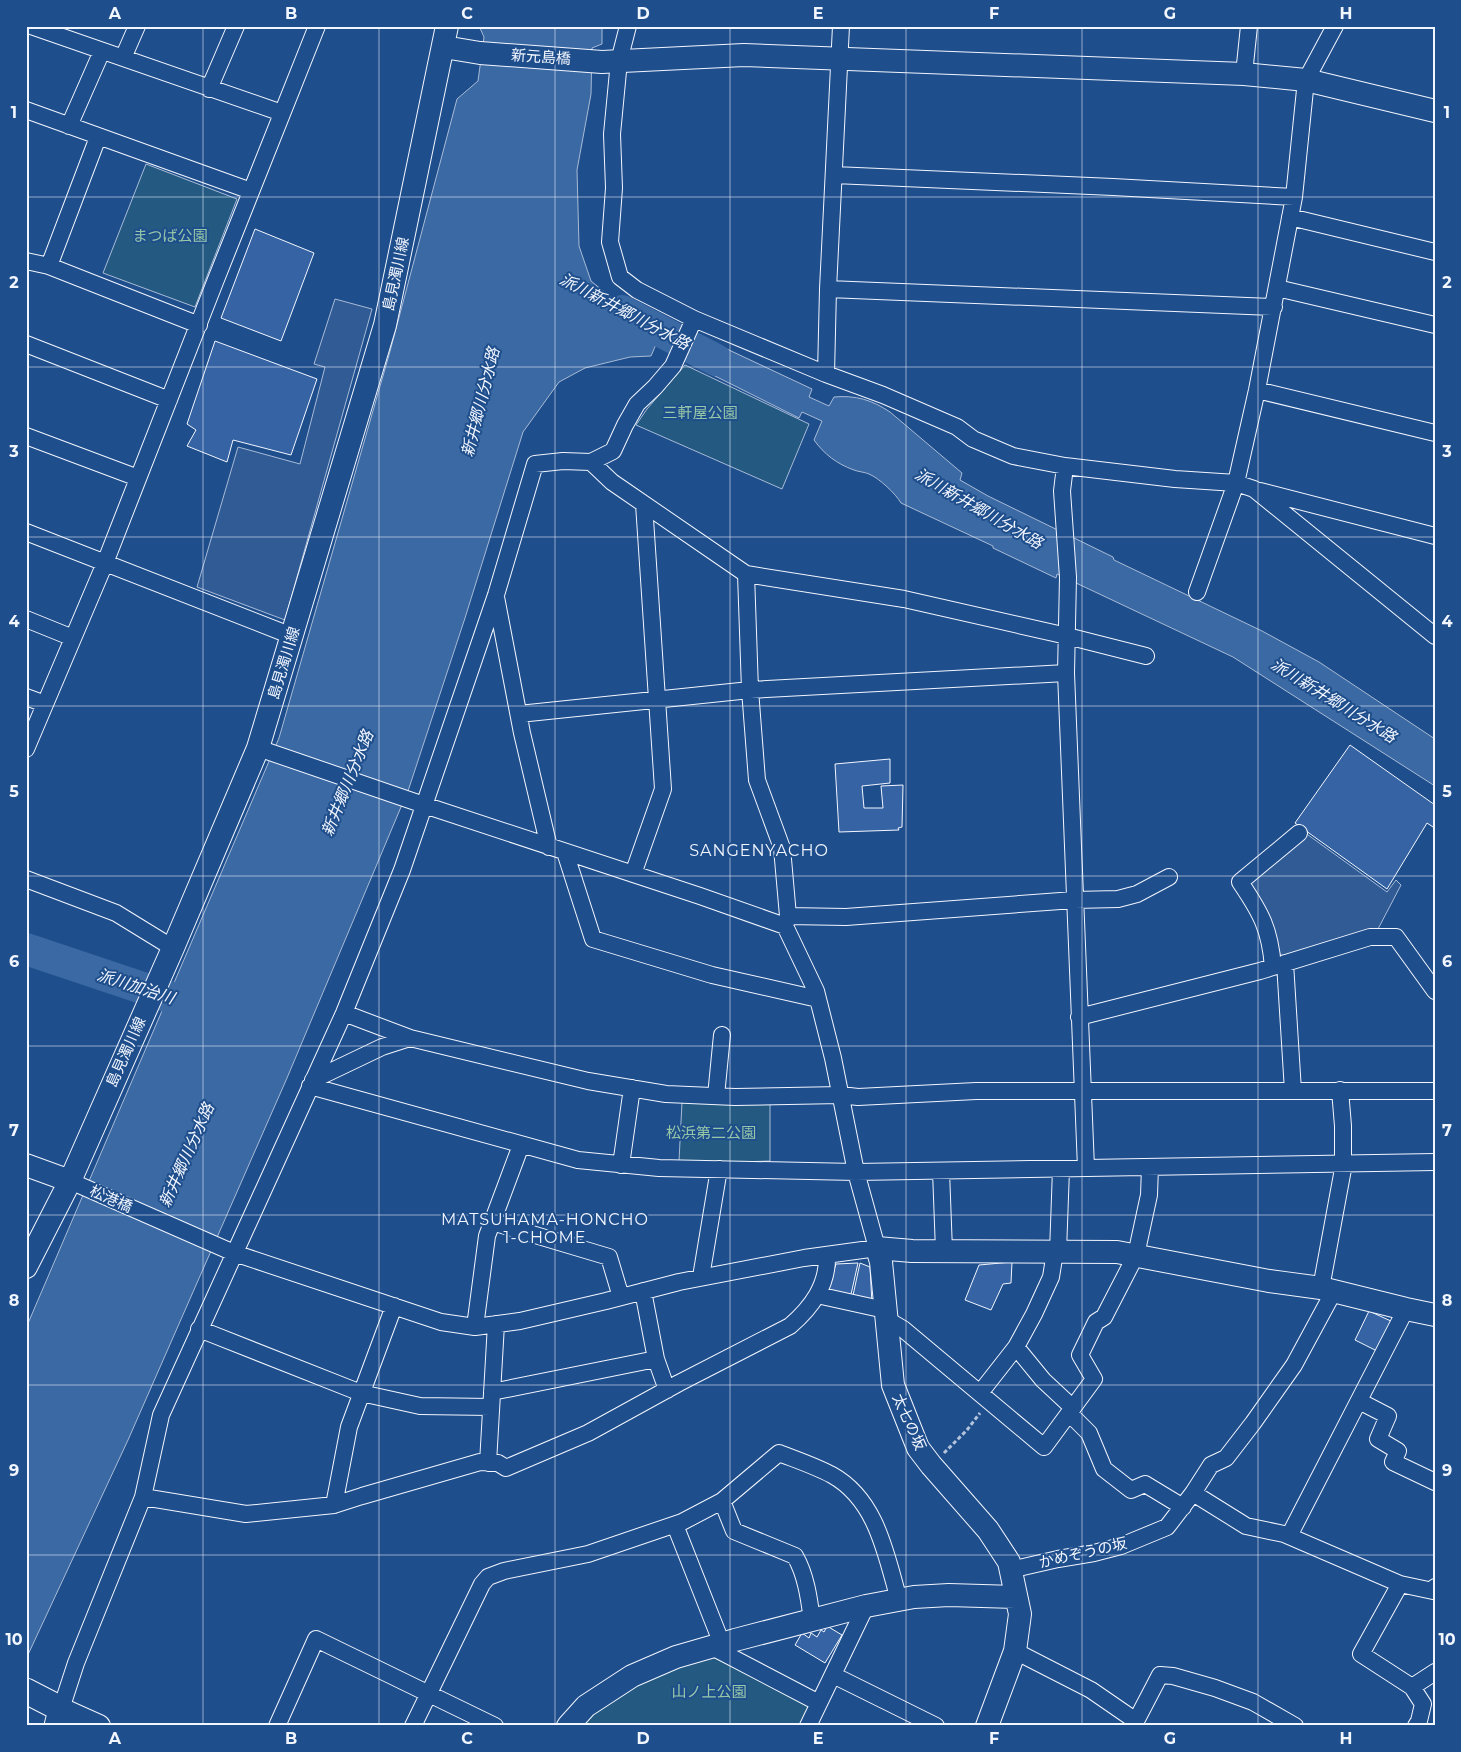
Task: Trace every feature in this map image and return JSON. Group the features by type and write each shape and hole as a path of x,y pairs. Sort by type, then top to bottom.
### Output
{"main road":[{"path":"26,1691 59,1717"}],"street":[{"path":"123,58 137,26"},
{"path":"209,89 236,26"},
{"path":"26,749 105,563 317,26"},
{"path":"628,26 610,62 614,188 610,242 620,278 637,290 694,319 957,427 973,439 1013,456 1065,466 1175,479 1236,483 1435,536"},
{"path":"826,374 828,288 841,26"},
{"path":"1244,74 1249,26"},
{"path":"1197,592 1236,483 1257,390 1294,197 1306,80 1335,26"},
{"path":"39,28 282,113"},
{"name":"新元島橋","path":"445,37 480,52 610,62 744,55 1244,74 1306,80 1435,111"},
{"name":"島見濁川線","path":"26,1267 70,1181 173,948 268,751 292,636 385,326 445,37"},
{"path":"69,126 102,51"},
{"path":"26,110 251,191"},
{"path":"48,266 98,137"},
{"path":"834,175 1294,197"},
{"path":"1290,217 1435,252"},
{"path":"26,261 48,266 198,325"},
{"path":"828,288 1274,307"},
{"path":"1277,288 1435,325"},
{"path":"99,1726 59,1717 76,1663 143,1497 162,1415 199,1329 344,1013 402,870 417,802 496,595 535,464 563,461 590,462 613,451 637,404 673,366 694,319"},
{"path":"26,344 169,400"},
{"path":"1257,390 1435,433"},
{"path":"26,436 138,478"},
{"path":"590,462 612,482 746,574 904,599 1146,656"},
{"path":"1065,466 1062,491 1068,577 1066,673 1086,1168"},
{"path":"1254,489 1435,636"},
{"path":"633,874 663,789 644,504"},
{"path":"26,532 292,636"},
{"path":"746,574 750,690 757,780 782,848 786,921 816,991 841,1095 856,1172 877,1248 912,1251 1117,1252 1327,1289 1435,1315"},
{"path":"496,595 518,714 549,847"},
{"path":"26,619 73,638"},
{"path":"518,714 750,690 1066,673"},
{"path":"26,697 45,704"},
{"path":"268,751 549,847 700,896 786,921 1074,900 1118,899 1137,894 1169,877"},
{"path":"1294,1091 1279,965 1260,911 1240,882 1299,833"},
{"path":"565,852 594,938 712,975 818,999"},
{"path":"26,879 116,913 173,948"},
{"path":"1079,1016 1279,965 1370,937 1396,937 1435,991"},
{"path":"344,1013 410,1038 588,1082 666,1094 716,1096 841,1095 858,1097 976,1091 1435,1091"},
{"path":"716,1096 722,1035"},
{"path":"311,1083 382,1047 410,1038"},
{"path":"311,1083 578,1160 659,1168 856,1172 1435,1162"},
{"path":"621,1165 632,1088"},
{"name":"かめぞうの坂","path":"1010,1570 1121,1546 1167,1527 1193,1493 1211,1465 1226,1458 1253,1424 1298,1359 1327,1289 1329,1248 1343,1163 1340,1090"},
{"path":"475,1327 487,1236 521,1145"},
{"path":"26,1165 70,1181"},
{"path":"817,1295 886,1315 1044,1447 1094,1379 1080,1355 1096,1322 1104,1317 1136,1255 1149,1195 1150,1167"},
{"path":"701,1277 719,1169"},
{"path":"985,1397 1016,1347 1051,1277 1056,1252 1061,1169"},
{"path":"940,1171 944,1251"},
{"name":"松港橋","path":"70,1181 234,1253 441,1322 475,1327 520,1321 701,1277 827,1254 877,1248"},
{"path":"492,1222 609,1257 620,1297"},
{"name":"太七の坂","path":"877,1248 881,1262 893,1385 918,1448 988,1530 1008,1562 1010,1570 1020,1614 1016,1651 987,1726"},
{"path":"143,1497 246,1514 334,1506 480,1462 498,1464 506,1468 588,1433 790,1326 804,1314 817,1295 828,1269 827,1254"},
{"path":"644,1291 656,1359 666,1390"},
{"path":"334,1506 349,1428 394,1306"},
{"path":"1289,1536 1406,1309"},
{"path":"488,1463 496,1324"},
{"path":"199,1329 361,1393 420,1406 492,1400 656,1359"},
{"path":"1016,1347 1089,1433 1104,1469 1131,1490 1145,1484 1183,1507"},
{"path":"1359,1401 1388,1416 1378,1438 1398,1451 1393,1462 1435,1482"},
{"path":"413,1726 482,1584 488,1577 504,1570 588,1554 675,1525 722,1501 779,1453 814,1466 834,1476 847,1485 862,1502 880,1532 899,1600"},
{"path":"1193,1493 1246,1526 1289,1536 1400,1584 1433,1591 1435,1587"},
{"path":"722,1501 734,1531 795,1556 800,1564 808,1594 812,1620"},
{"path":"675,1525 717,1646 819,1703"},
{"path":"1400,1584 1361,1654 1412,1687 1423,1704 1416,1726"},
{"path":"568,1726 586,1706 632,1676 676,1658 717,1646 866,1606 899,1600 949,1595 1016,1597"},
{"path":"808,1726 866,1606"},
{"path":"277,1726 316,1639 495,1726"},
{"path":"1016,1651 1091,1690 1136,1721 1160,1675 1173,1676 1238,1696 1253,1702 1294,1726"},
{"path":"1412,1687 1435,1672"},
{"path":"832,1675 936,1726"}],"path":[{"path":"931,1465 966,1430 985,1397"}],"green space":[{"name":"まつば公園","path":"146,164 237,199 195,307 103,273"},
{"name":"三軒屋公園","path":"685,365 809,424 782,489 636,425 647,409"},
{"name":"松浜第二公園","path":"682,1102 770,1103 770,1161 710,1163 679,1161"},
{"name":"山ノ上公園","path":"713,1657 812,1706 802,1726 575,1726 641,1679"}],"shaded area":[{"path":"335,299 372,309 285,620 197,587 238,447 300,464 325,367 314,364"},
{"path":"1304,832 1387,892 1396,880 1401,885 1378,929 1281,957 1263,910 1244,883"}],"water":[{"name":"新井郷川分水路","path":"479,26 602,26 602,44 592,48 591,94 577,170 579,246 591,281 613,299 664,326 651,356 630,357 585,368 559,382 523,432 409,788 287,1078 128,1440 26,1659 26,1328 279,738 389,355 457,99 478,81 484,37"},
{"path":"697,335 812,389 809,397 829,406 834,397 864,399 877,404 890,412 962,473 960,480 988,496 1113,557 1114,560 1262,631 1319,662 1435,739 1435,786 1233,657 1057,574 1056,578 901,503 878,479 867,473 842,465 822,450 814,440 822,421 802,412 799,418 685,361"}],"building":[{"path":"255,229 314,253 281,341 221,318"},
{"path":"215,341 317,379 291,455 233,440 227,462 187,446 196,430 187,424"},
{"path":"1350,745 1435,805 1435,825 1433,827 1427,823 1387,889 1295,823"},
{"path":"890,759 890,783 862,786 864,808 883,808 881,786 903,785 902,827 898,828 899,830 839,832 835,764"},
{"path":"1012,1262 1011,1283 1003,1284 991,1310 965,1300 979,1265"},
{"path":"858,1263 850,1299 826,1295 836,1264"},
{"path":"860,1263 870,1267 872,1304 852,1300"},
{"path":"1369,1311 1393,1322 1377,1351 1355,1340"},
{"path":"827,1626 842,1635 825,1663 795,1645 802,1633 809,1638 811,1633 817,1637 821,1630 824,1632"}],"waterway":[{"name":"派川新井郷川分水路","path":"622,311 716,360"},
{"name":"派川加治川","path":"26,949 211,1011"}],"district":[{"name":"SANGENYACHO","path":"759,850"},
{"name":"MATSUHAMA-HONCHO 1-CHOME","path":"545,1228"}]}
